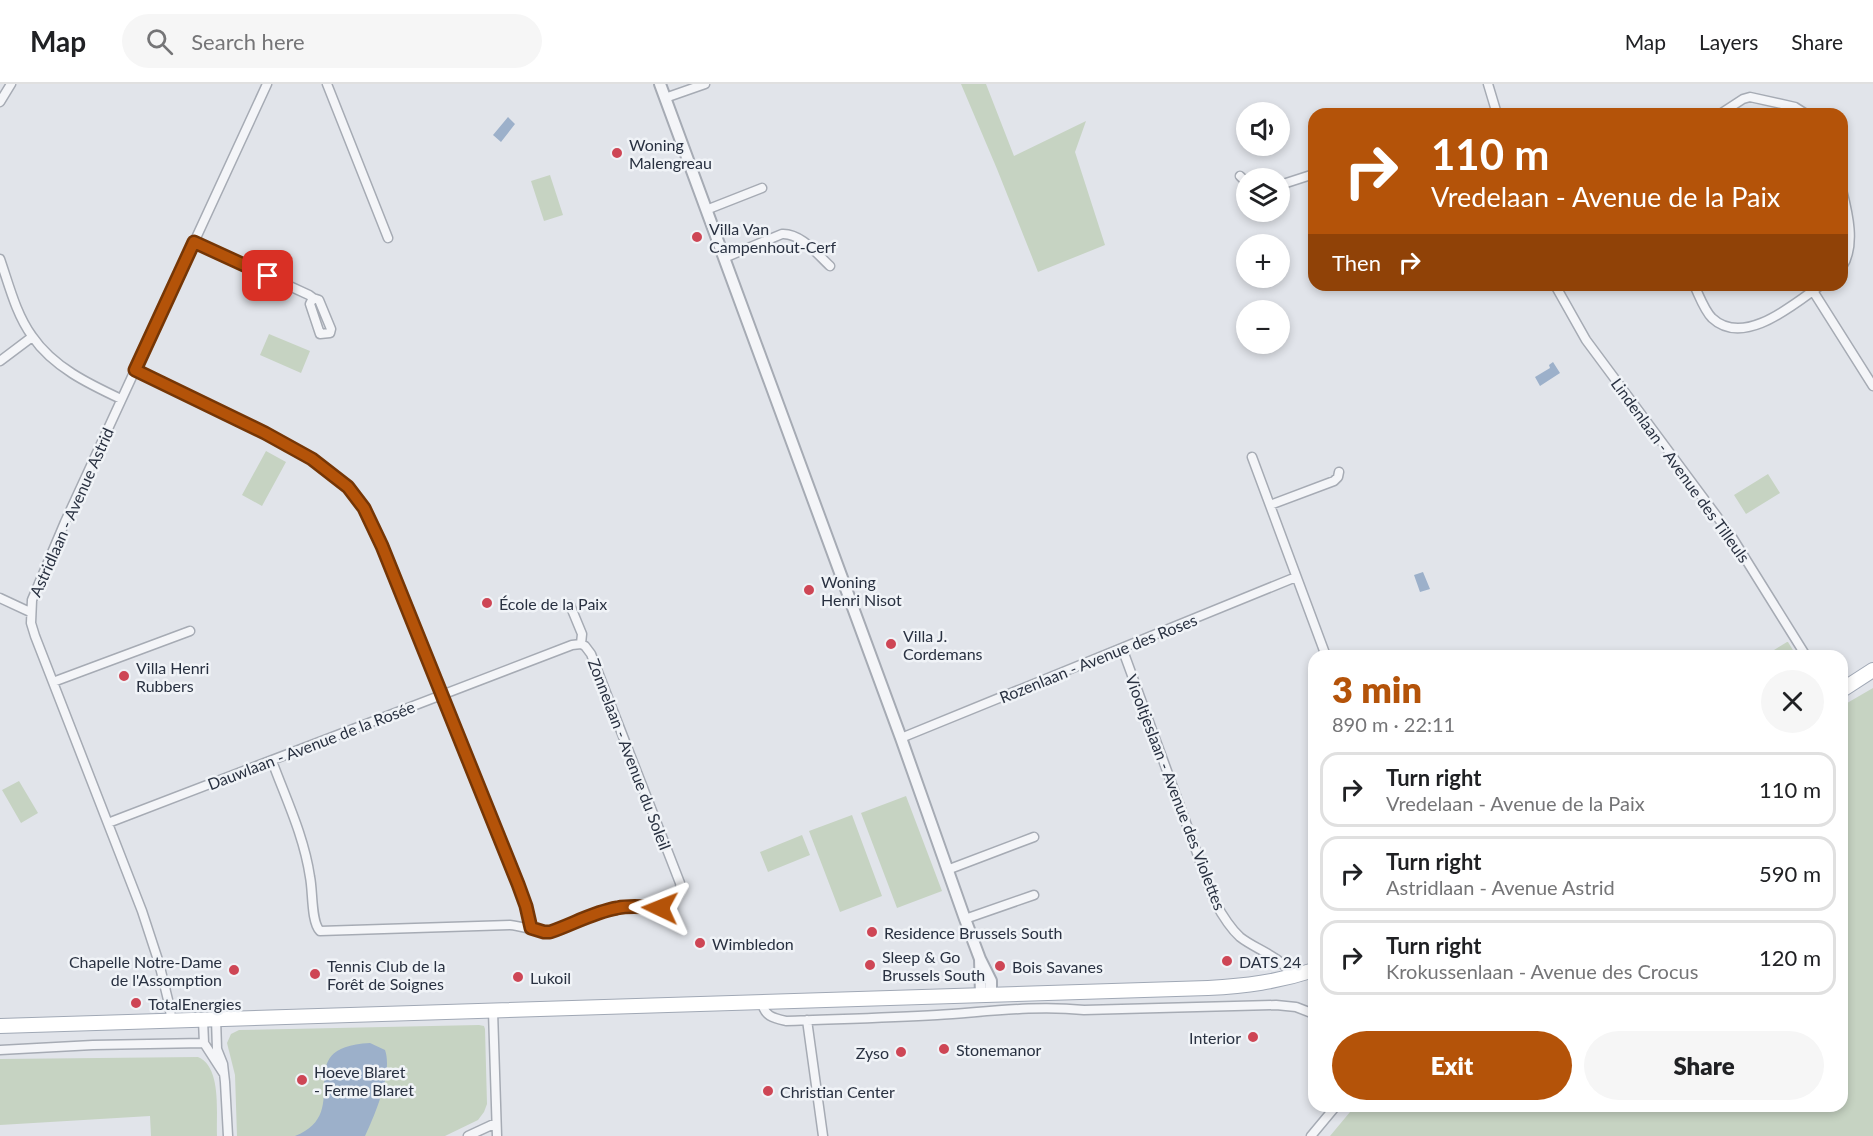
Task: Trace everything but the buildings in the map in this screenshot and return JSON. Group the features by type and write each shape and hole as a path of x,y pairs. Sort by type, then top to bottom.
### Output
{"main road":[{"path":"1848,686 1873,670"},
{"path":"0,1026 1250,986 1308,972"}],"street":[{"path":"0,102 11,84"},
{"name":"Astridlaan - Avenue Astrid","path":"171,1021 159,963 108,823 35,636 30,612 36,588 267,84"},
{"path":"327,84 388,238"},
{"path":"660,84 901,738 980,959 986,994"},
{"path":"665,98 705,84"},
{"path":"1488,84 1495,108"},
{"path":"1729,108 1750,97 1795,108"},
{"path":"1290,182 1308,176"},
{"path":"706,210 762,189"},
{"path":"1848,231 1850,245 1848,257"},
{"path":"724,258 782,234 790,234 830,266"},
{"path":"194,242 313,298"},
{"path":"0,260 32,337 62,366 76,376 121,399"},
{"name":"Lindenlaan - Avenue des Tilleuls","path":"1558,291 1586,340 1730,534 1802,650"},
{"path":"1697,291 1713,319 1732,328 1745,329 1764,322 1813,291 1873,386"},
{"path":"0,361 32,337"},
{"path":"135,370 265,433 312,459 348,487 364,508 382,546 442,694 526,906 531,928 510,925 320,931 314,922 313,895 304,846 272,761"},
{"path":"1251,458 1324,650"},
{"path":"1270,505 1334,481 1339,472"},
{"name":"Rozenlaan - Avenue des Roses","path":"901,738 1296,577"},
{"path":"0,598 30,612"},
{"name":"Zonnelaan - Avenue du Soleil","path":"531,928 550,932 618,908 636,906 660,908 678,897 681,889 591,654 581,644 582,634 570,605"},
{"path":"53,682 190,631"},
{"name":"Dauwlaan - Avenue de la Rosée","path":"108,823 442,694 572,645 581,644"},
{"name":"Viooltjeslaan - Avenue des Violettes","path":"1122,648 1215,902 1229,925 1239,936 1286,966 1292,977"},
{"path":"947,870 1034,837"},
{"path":"965,919 1034,895"},
{"path":"762,1002 763,1010 775,1018 786,1021 938,1015 1000,1009 1084,1010 1276,1005 1296,1007 1308,1012"},
{"path":"493,1011 497,1136"},
{"path":"210,1020 204,1043 224,1074"},
{"path":"210,1020 223,1064 228,1136"},
{"path":"807,1020 823,1136"},
{"path":"0,1050 93,1045 204,1043"},
{"path":"1311,1136 1331,1112"},
{"path":"468,1136 496,1122"}],"green space":[{"path":"961,84 986,84 1014,156 1086,121 1075,152 1105,245 1038,272"},
{"path":"550,175 563,215 544,221 531,181"},
{"path":"269,334 310,351 301,373 260,355"},
{"path":"266,451 286,462 262,506 242,495"},
{"path":"1768,474 1780,493 1746,514 1734,495"},
{"path":"1787,642 1793,650 1774,650"},
{"path":"1873,688 1873,1136 1330,1136 1350,1112 1848,1112 1848,703"},
{"path":"19,781 38,813 21,823 2,790"},
{"path":"906,796 942,891 897,908 861,813"},
{"path":"852,815 882,896 840,912 809,831"},
{"path":"802,835 810,855 768,872 760,852"},
{"path":"484,1026 485,1029 487,1104 478,1120 445,1136 237,1136 235,1075 227,1043 231,1034 239,1030"},
{"path":"198,1057 206,1062 214,1080 217,1136 151,1136 150,1116 0,1125 0,1059"}],"water":[{"path":"508,117 515,124 501,142 493,135"},
{"path":"1553,362 1560,373 1540,386 1535,377 1550,368 1549,365"},
{"path":"1423,572 1430,589 1420,592 1414,575"},
{"path":"370,1043 385,1050 387,1070 382,1093 365,1136 295,1136 313,1125 321,1112 326,1068 332,1056 345,1047"}],"place":[{"name":"Woning Malengreau","path":"617,153"},
{"name":"Villa Van Campenhout-Cerf","path":"697,237"},
{"name":"Woning Henri Nisot","path":"809,590"},
{"name":"École de la Paix","path":"487,603"},
{"name":"Villa J. Cordemans","path":"891,644"},
{"name":"Villa Henri Rubbers","path":"124,676"},
{"name":"Residence Brussels South","path":"872,932"},
{"name":"Wimbledon","path":"700,943"},
{"name":"DATS 24","path":"1227,961"},
{"name":"Sleep & Go Brussels South","path":"870,965"},
{"name":"Bois Savanes","path":"1000,966"},
{"name":"Chapelle Notre-Dame de l'Assomption","path":"234,970"},
{"name":"Tennis Club de la Forêt de Soignes","path":"315,974"},
{"name":"Lukoil","path":"518,977"},
{"name":"TotalEnergies","path":"136,1003"},
{"name":"Interior","path":"1253,1037"},
{"name":"Stonemanor","path":"944,1049"},
{"name":"Zyso","path":"901,1052"},
{"name":"Hoeve Blaret - Ferme Blaret","path":"302,1080"},
{"name":"Christian Center","path":"768,1091"}],"route":[{"path":"268,276 194,242 135,370 265,433 312,459 348,487 364,508 382,546 518,884 531,928 550,932 618,908 636,906 660,908"}]}
